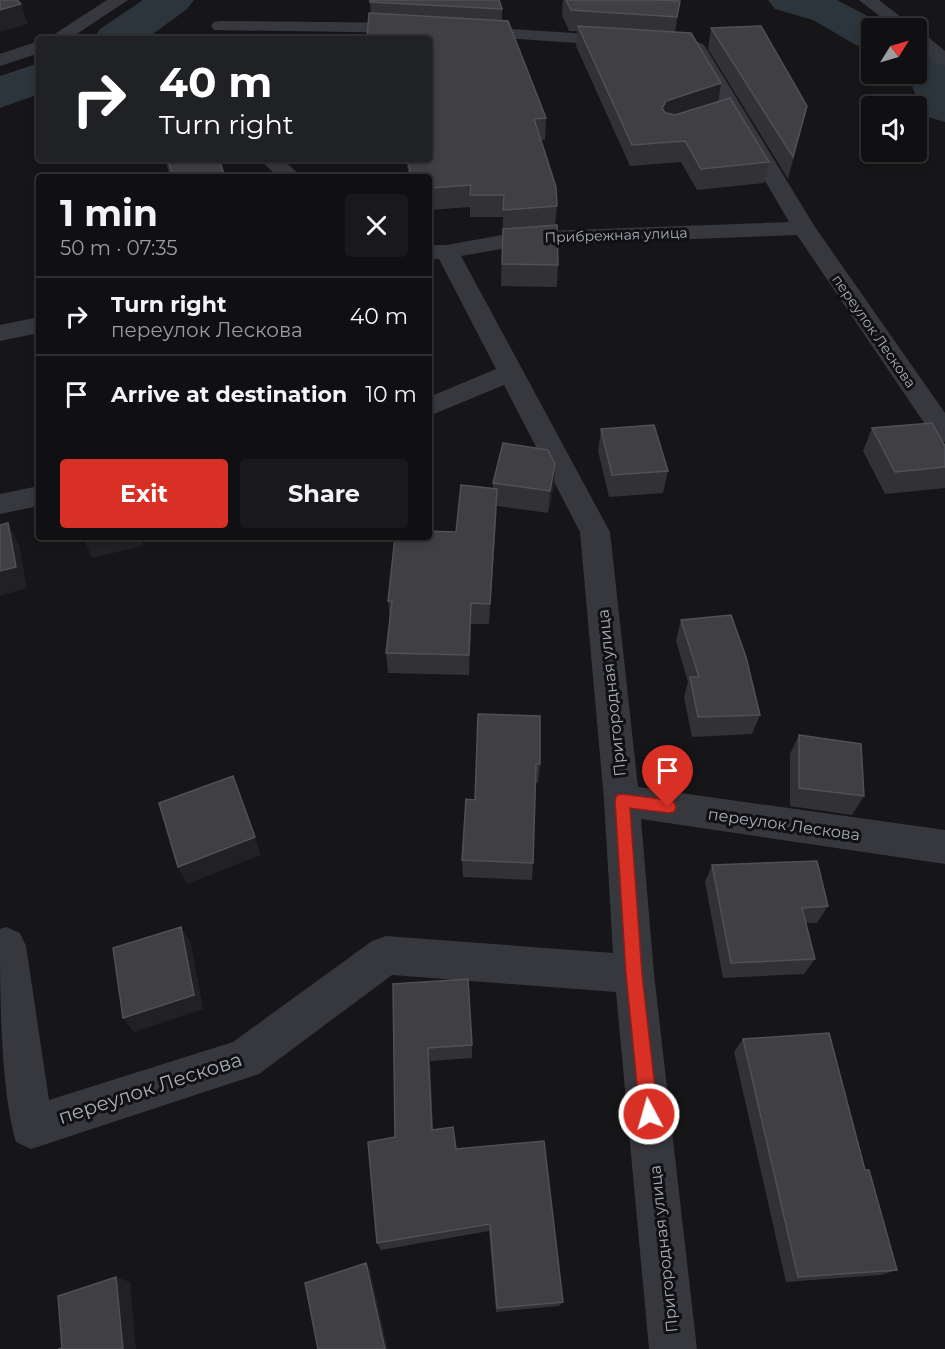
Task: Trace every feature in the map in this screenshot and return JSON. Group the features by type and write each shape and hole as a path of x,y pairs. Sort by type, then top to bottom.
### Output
{"street":[{"path":"61,36 119,0"},
{"path":"868,0 892,18"},
{"path":"208,36 243,6"},
{"path":"220,26 443,29 637,42"},
{"name":"переулок Лескова","path":"684,45 695,46 804,228 945,433"},
{"path":"927,45 945,60"},
{"path":"0,60 36,48"},
{"path":"712,115 732,108"},
{"path":"273,162 287,174"},
{"name":"Прибрежная улица","path":"438,252 518,238 804,228"},
{"name":"Пригородная улица","path":"438,252 510,372 595,532 622,800 634,974 673,1349"},
{"path":"0,333 36,326"},
{"path":"432,406 510,372"},
{"path":"0,504 36,497"},
{"name":"переулок Лескова","path":"622,800 945,847"},
{"name":"переулок Лескова","path":"6,946 31,1127 244,1059 386,955 634,974"}],"building":[{"path":"0,0 17,0 21,4 0,10"},
{"path":"370,0 499,0 502,9 370,2"},
{"path":"566,0 680,1 677,17 571,10"},
{"path":"369,13 508,21 546,118 534,119 556,187 557,206 503,210 504,195 470,195 471,185 432,188 432,174 410,174 408,162 432,162 432,36 367,36"},
{"path":"578,26 691,33 721,83 666,101 662,109 666,113 675,115 730,98 769,162 701,169 685,141 632,145"},
{"path":"761,26 807,106 793,157 711,28"},
{"path":"168,162 220,162 224,174 173,174"},
{"path":"557,225 558,265 502,264 503,229"},
{"path":"932,423 945,446 945,467 895,472 872,428"},
{"path":"654,425 668,471 612,475 601,429"},
{"path":"503,443 548,450 555,464 550,491 493,483"},
{"path":"461,485 497,489 490,604 471,603 469,655 386,653 392,601 388,601 395,540 432,540 432,531 456,532"},
{"path":"8,523 16,567 0,571 0,525"},
{"path":"731,615 746,657 760,715 698,717 690,677 699,677 681,620"},
{"path":"478,714 540,716 540,764 536,764 533,863 462,860 466,799 475,800"},
{"path":"799,735 861,744 864,796 799,788"},
{"path":"233,776 255,837 178,867 159,803"},
{"path":"817,861 828,906 802,908 815,959 731,963 712,865"},
{"path":"181,927 194,995 123,1018 113,948"},
{"path":"468,979 472,1045 428,1048 432,1130 453,1127 456,1149 544,1141 563,1302 497,1308 490,1224 377,1243 368,1142 395,1137 393,984"},
{"path":"829,1033 865,1170 869,1170 897,1270 798,1277 743,1039"},
{"path":"366,1263 385,1349 318,1349 305,1283"},
{"path":"116,1277 123,1349 58,1349 62,1348 58,1296"}],"waterway":[{"path":"120,36 172,0"},
{"path":"790,0 828,11 861,29"},
{"path":"927,66 945,107"},
{"path":"0,93 36,78"}],"route":[{"path":"649,1114 634,974 622,800 668,807"}]}
